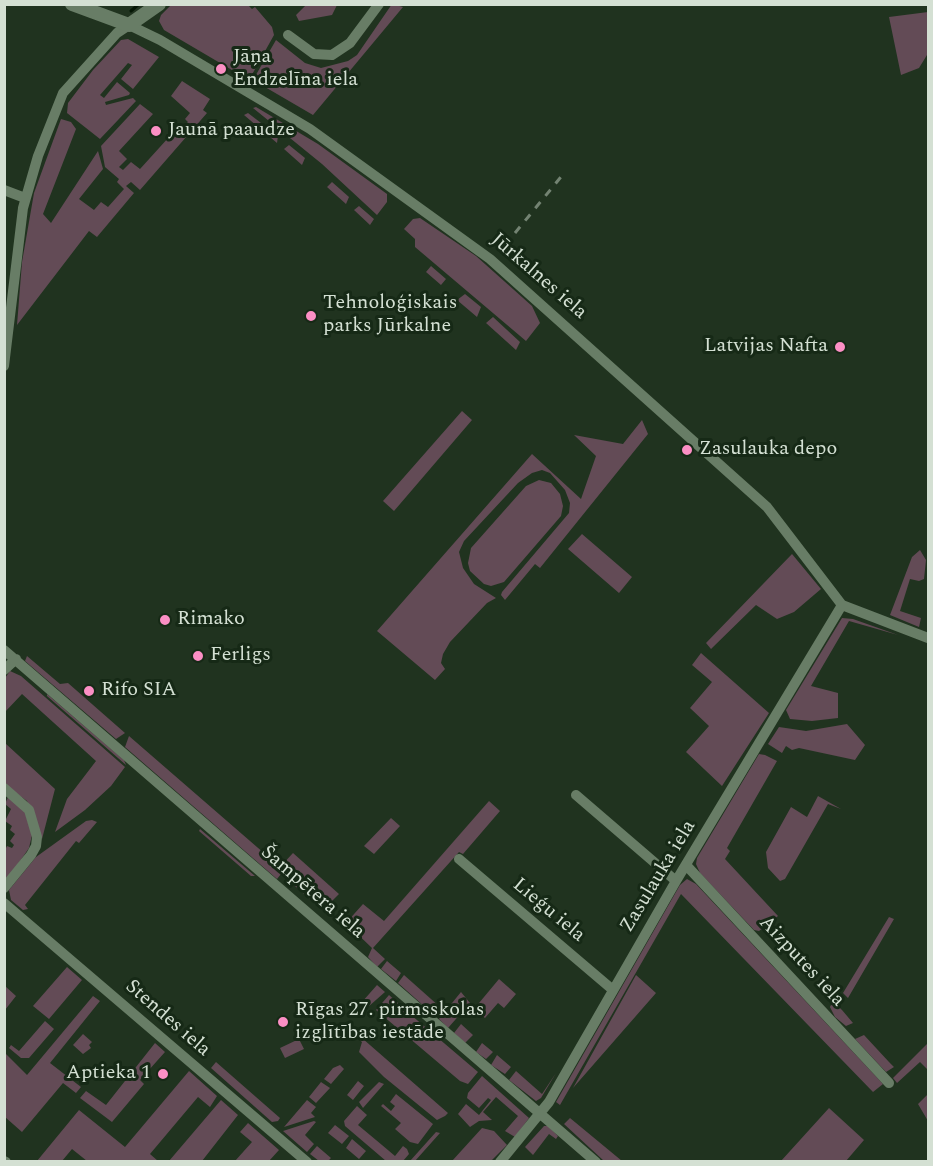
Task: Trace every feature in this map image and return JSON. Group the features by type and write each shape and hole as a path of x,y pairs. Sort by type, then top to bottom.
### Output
{"street":[{"name":"Jūrkalnes iela","path":"72,4 129,25 170,45 310,129 490,259 767,507 842,605"},
{"path":"4,366 8,299 25,198 38,156 63,93 117,33 159,4"},
{"path":"288,35 314,54 332,55 350,43 379,4"},
{"path":"4,190 25,198"},
{"path":"842,605 928,638"},
{"name":"Zasulauka iela","path":"500,1161 541,1114 676,881 842,605"},
{"name":"Šampētera iela","path":"4,650 596,1161"},
{"path":"4,670 16,660"},
{"path":"4,788 29,810 37,837 36,846 31,855 4,888"},
{"path":"576,795 676,881"},
{"name":"Lieģu iela","path":"459,859 613,990"},
{"name":"Aizputes iela","path":"686,865 890,1083"},
{"name":"Stendes iela","path":"4,903 307,1161"}],"shaded area":[{"path":"172,4 247,4 252,9 255,7 272,27 274,35 249,80 164,30 159,21 161,15"},
{"path":"392,4 403,7 313,115 253,80 276,40 305,63 321,68 348,61 357,55"},
{"path":"306,5 337,5 332,15 299,21 296,15"},
{"path":"928,12 927,55 919,68 901,75 889,17"},
{"path":"128,39 159,57 133,89 121,79 132,65 128,63 100,95 104,98 117,82 130,93 105,102 106,105 133,98 136,101 100,139 67,113 68,103 93,70 121,40"},
{"path":"182,81 210,99 203,110 207,113 140,190 131,182 126,186 134,193 97,237 89,231 17,325 22,262 34,193 61,119 71,122 76,129 43,214 51,223 98,151 103,169 79,199 94,210 101,202 108,207 124,189 117,182 119,179 105,167 101,146 140,104 153,114 119,151 127,159 119,167 123,170 131,162 140,169 179,126 182,128 188,122 185,119 190,113 171,96"},
{"path":"256,107 318,144 387,194 387,202 377,215 322,164 253,108"},
{"path":"248,113 278,136 277,143 244,115"},
{"path":"289,145 305,158 302,165 284,149"},
{"path":"332,182 349,197 346,204 327,187"},
{"path":"359,206 374,219 370,225 354,210"},
{"path":"420,218 476,256 532,306 540,323 526,341 415,247 415,239 404,229 413,219"},
{"path":"431,266 446,279 441,285 426,272"},
{"path":"465,294 481,307 477,317 457,300"},
{"path":"493,317 520,342 516,350 486,323"},
{"path":"462,411 472,420 394,511 383,501"},
{"path":"642,420 648,434 540,568 535,564 505,600 501,595 502,592 569,513 570,503 565,490 550,473 542,470 532,473 518,483 464,541 459,552 463,568 474,584 496,598 487,603 450,642 441,663 445,669 435,680 377,631 532,454 581,499 596,456 574,435 623,444"},
{"path":"539,480 551,483 560,494 563,506 561,516 504,582 491,586 484,584 470,571 468,563 471,548 526,486"},
{"path":"582,534 632,577 619,593 568,549"},
{"path":"920,550 926,560 924,579 919,581 910,579 900,611 921,618 919,627 890,615 912,557"},
{"path":"792,554 821,589 794,612 777,619 756,605 711,649 706,643"},
{"path":"842,618 853,619 898,635 849,621 811,686 838,693 838,718 812,721 790,719 786,710"},
{"path":"701,653 769,713 722,786 686,752 709,726 690,708 712,682 692,665"},
{"path":"27,656 60,684 68,683 125,733 116,739 25,661"},
{"path":"10,671 21,676 125,767 111,786 85,810 55,832 67,799 96,761 22,694 5,712 5,678"},
{"path":"47,694 124,760 126,765 47,696"},
{"path":"847,724 865,745 855,760 799,748 792,750 786,746 782,753 768,744 779,727 806,731"},
{"path":"129,736 280,867 293,853 339,894 323,910 281,874 277,879 125,747"},
{"path":"5,743 55,789 42,839 27,801 5,785"},
{"path":"759,754 777,761 727,848 730,851 725,859 778,916 759,931 754,930 700,873 696,864 697,858"},
{"path":"818,796 841,809 828,804 785,879 780,881 768,868 766,852 791,807 807,817"},
{"path":"8,797 25,812 32,835 29,848 5,883 5,850 7,846 12,848 14,845 10,841 15,834 10,830 12,826 5,821 11,809 5,804"},
{"path":"489,801 500,811 463,854 459,852 373,948 385,959 377,967 368,957 372,948 346,923 363,904 384,921"},
{"path":"391,818 400,826 374,854 364,846"},
{"path":"86,821 97,822 79,843 76,841 25,905 28,909 23,910 11,900 9,890 36,857"},
{"path":"200,829 255,876 251,876 199,831"},
{"path":"687,879 696,884 883,1084 873,1092 681,894 560,1105 556,1102 680,885"},
{"path":"889,917 894,919 848,998 843,993"},
{"path":"387,961 401,973 396,981 381,969"},
{"path":"67,967 82,980 49,1019 33,1006"},
{"path":"404,975 440,1007 434,1015 398,983"},
{"path":"636,975 656,993 573,1088"},
{"path":"499,979 516,994 504,1008 498,1003 485,1018 474,1009"},
{"path":"377,985 385,992 368,1007 362,1002"},
{"path":"5,986 16,996 5,1010"},
{"path":"461,992 470,1003 448,1028 439,1019"},
{"path":"389,995 398,1003 395,1008 401,1012 404,1009 478,1072 468,1084 460,1081 376,1010"},
{"path":"93,996 100,1001 50,1063 81,1087 76,1093 63,1083 22,1132 5,1117 5,1053 27,1075"},
{"path":"833,1001 853,1023 846,1026 835,1017 830,1007"},
{"path":"45,1021 54,1029 29,1058 21,1058 9,1048 11,1045 19,1051"},
{"path":"461,1024 473,1035 465,1043 454,1033"},
{"path":"347,1025 448,1113 437,1120 384,1077 359,1052 362,1042 345,1027"},
{"path":"83,1034 92,1042 89,1045 91,1048 83,1054 73,1045"},
{"path":"864,1035 894,1067 886,1072 855,1039"},
{"path":"299,1039 304,1049 285,1058 280,1048"},
{"path":"155,1043 165,1052 140,1080 144,1084 112,1122 80,1098 86,1091 106,1105"},
{"path":"482,1043 493,1052 486,1059 476,1052"},
{"path":"928,1043 928,1070 920,1062 897,1083 893,1078"},
{"path":"497,1055 511,1067 505,1074 491,1065"},
{"path":"216,1062 280,1118 278,1121 272,1122 211,1068"},
{"path":"340,1065 344,1069 331,1084 324,1079 333,1068"},
{"path":"189,1071 217,1096 210,1107 198,1097 150,1154 158,1161 87,1161 72,1149 62,1161 37,1161 79,1110 125,1147"},
{"path":"516,1071 542,1094 556,1073 541,1098 536,1101 509,1080"},
{"path":"482,1076 529,1118 515,1137 505,1131 518,1116 496,1097 483,1112 492,1120 479,1121 470,1127 458,1114 466,1104 479,1115 491,1100 488,1098 479,1108 467,1098 468,1093"},
{"path":"358,1081 364,1086 353,1100 347,1095"},
{"path":"321,1082 330,1088 316,1103 309,1097"},
{"path":"379,1082 384,1084 363,1108 359,1102"},
{"path":"396,1094 433,1124 418,1144 410,1142 395,1129 401,1123 381,1106 383,1104 391,1111 395,1106 390,1102"},
{"path":"928,1094 928,1121 918,1104"},
{"path":"221,1100 238,1115 202,1161 169,1161"},
{"path":"307,1100 316,1107 311,1113 315,1117 284,1127"},
{"path":"357,1106 367,1115 358,1125 395,1156 403,1146 407,1149 409,1154 403,1161 386,1161 345,1126 344,1121"},
{"path":"829,1108 864,1140 846,1161 781,1161"},
{"path":"570,1118 622,1161 604,1161 564,1124"},
{"path":"316,1122 305,1135 314,1144 307,1152 283,1131"},
{"path":"248,1123 279,1150 269,1161 235,1161 252,1142 240,1132"},
{"path":"335,1125 349,1136 342,1144 328,1133"},
{"path":"544,1126 548,1126 558,1136 556,1139 549,1134 533,1155 525,1147"},
{"path":"482,1128 494,1131 507,1145 491,1161 452,1161"},
{"path":"436,1132 440,1133 415,1161 410,1161"},
{"path":"352,1139 366,1151 359,1159 346,1148"},
{"path":"317,1146 331,1158 328,1161 319,1161 310,1154"}],"waterway":[{"path":"131,11 139,4"}],"railway":[{"path":"515,233 565,172"}],"place":[{"name":"Jāņa Endzelīna iela","path":"221,69"},
{"name":"Jaunā paaudze","path":"156,131"},
{"name":"Tehnoloģiskais parks Jūrkalne","path":"311,316"},
{"name":"Latvijas Nafta","path":"840,347"},
{"name":"Zasulauka depo","path":"687,450"},
{"name":"Rimako","path":"165,620"},
{"name":"Ferligs","path":"198,656"},
{"name":"Rifo SIA","path":"89,691"},
{"name":"Rīgas 27. pirmsskolas izglītības iestāde","path":"283,1022"},
{"name":"Aptieka 1","path":"163,1074"}]}
